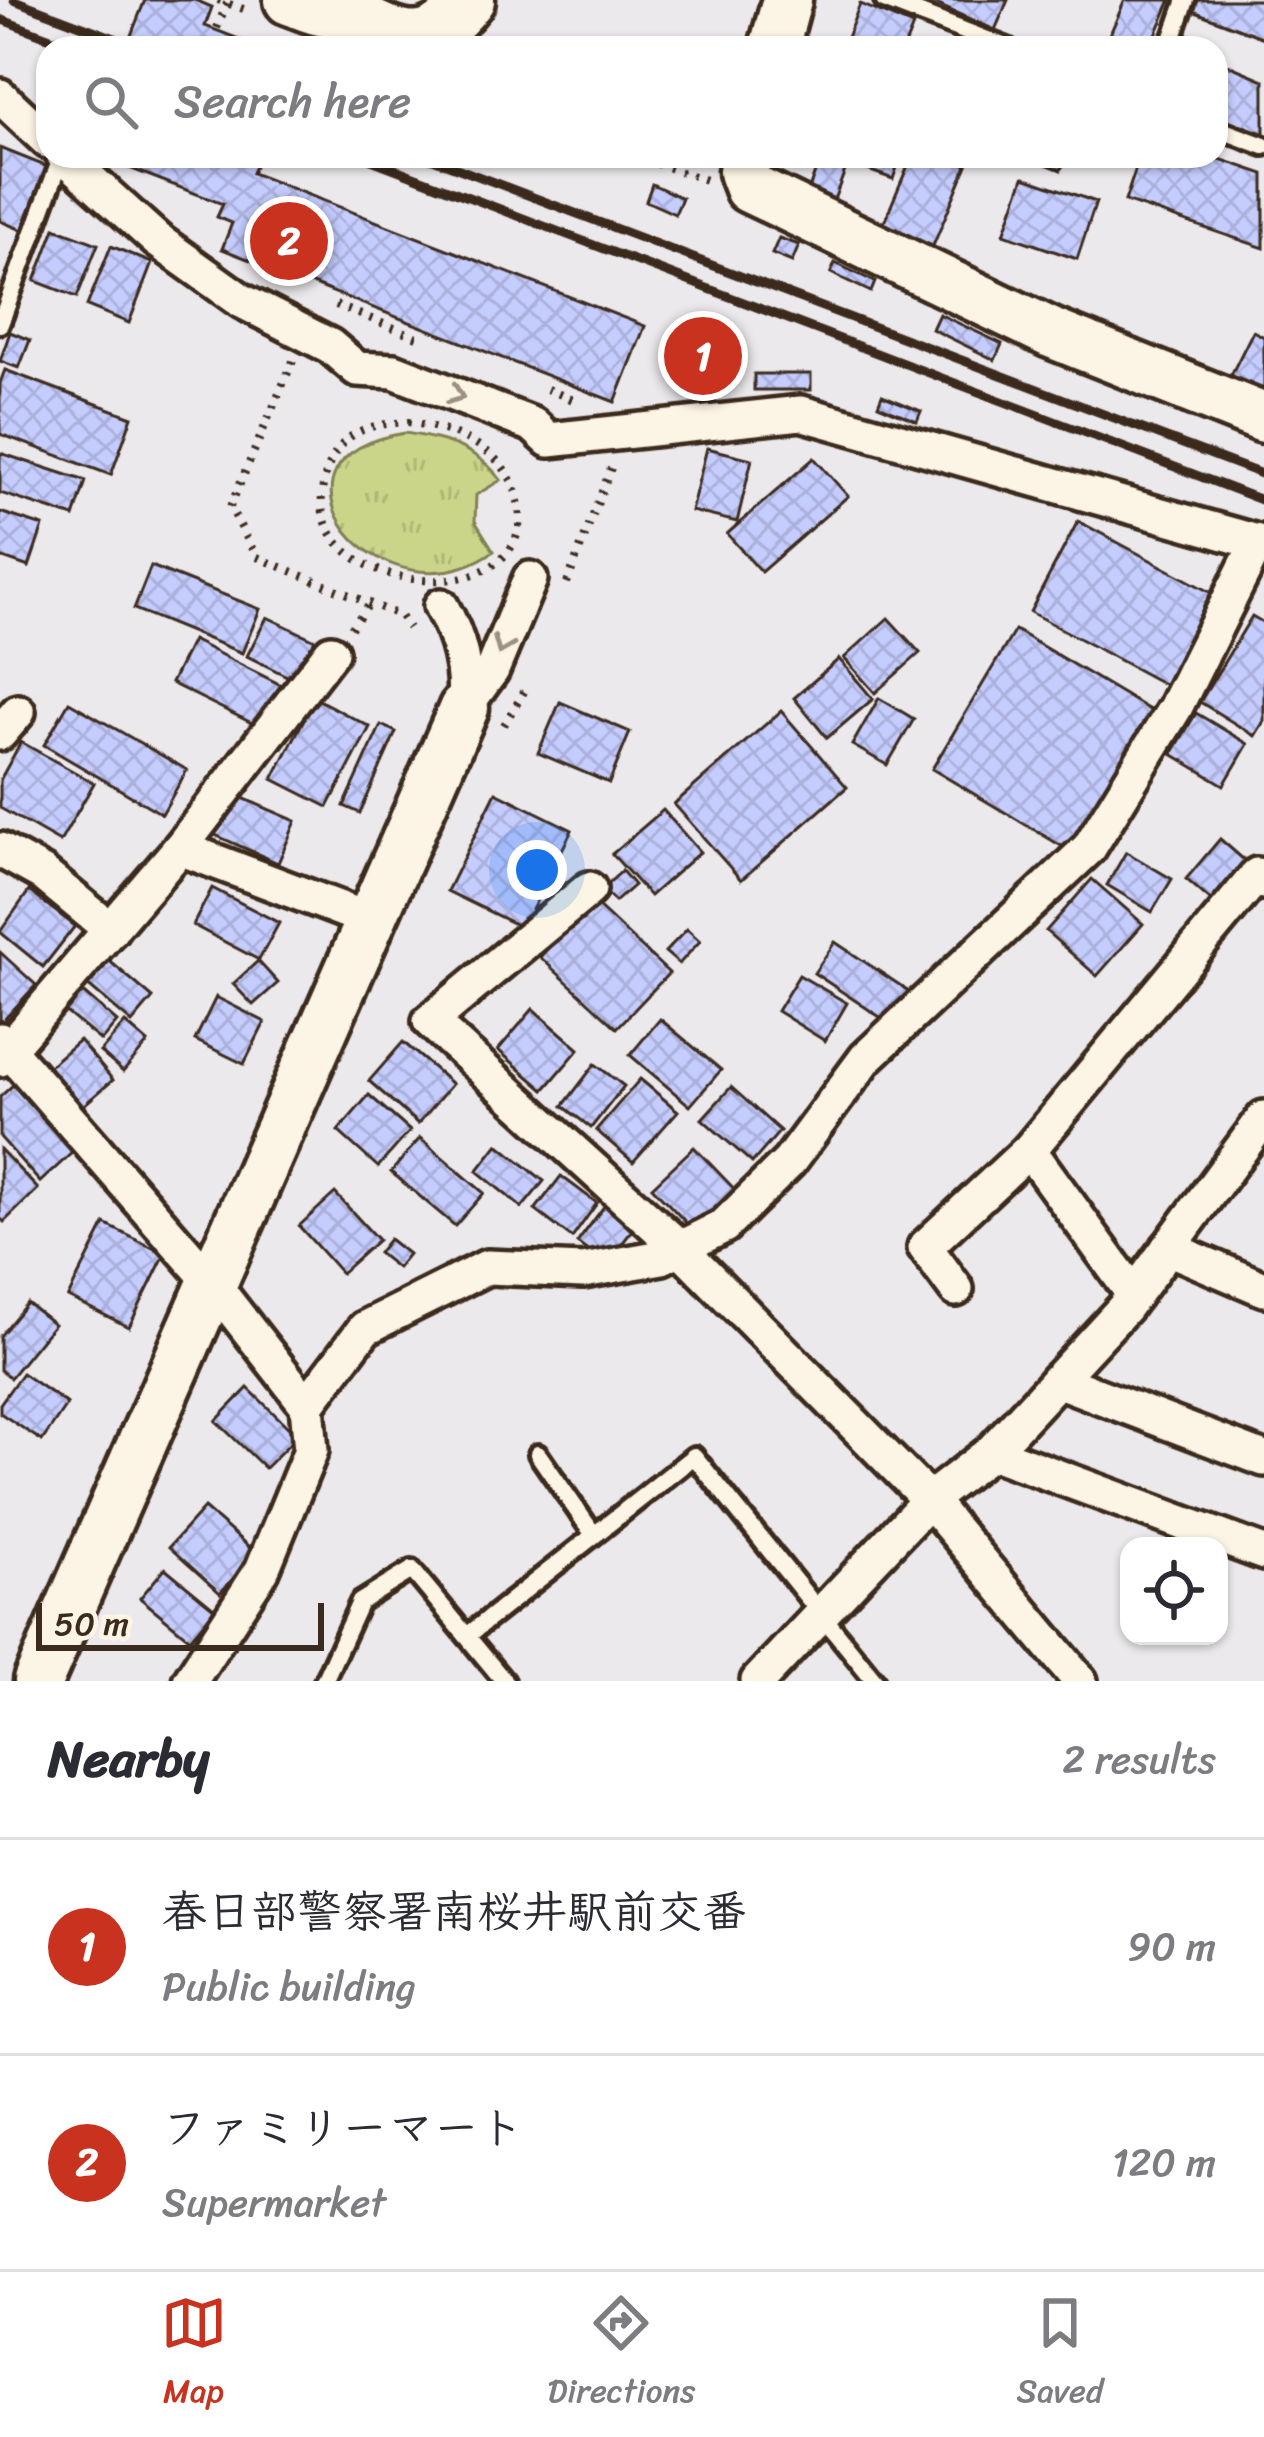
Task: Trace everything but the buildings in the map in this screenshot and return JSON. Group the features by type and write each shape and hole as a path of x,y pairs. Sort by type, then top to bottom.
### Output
{"street":[{"path":"289,0 324,12 348,7 402,36"},
{"path":"432,36 453,22 470,0"},
{"path":"777,36 787,0"},
{"path":"0,97 36,130"},
{"path":"76,168 157,240 242,301 265,325 330,346 357,369 394,371 532,425 549,440 801,413 1261,543 1175,708 1089,848 866,1058 789,1162 724,1226 662,1257 583,1271 487,1267 365,1328 307,1405"},
{"path":"747,172 1035,325 1264,418"},
{"path":"38,1681 464,708 492,670 530,579"},
{"path":"441,606 461,653 464,708"},
{"path":"190,1681 262,1570 311,1450 307,1405 212,1283 3,1050 180,848 331,652"},
{"path":"180,848 372,921"},
{"path":"0,850 42,873 111,930"},
{"path":"956,1288 926,1246 1029,1150 1257,875 1264,882"},
{"path":"589,890 430,1021 680,1248 929,1500 1080,1681"},
{"path":"758,1681 929,1500 991,1452 1134,1295 1262,1124"},
{"path":"1029,1150 1134,1295"},
{"path":"1168,1248 1264,1289"},
{"path":"1057,1380 1264,1459"},
{"path":"991,1452 1264,1552"}],"lane":[{"path":"884,0 977,36"},
{"path":"1173,36 1186,0"},
{"path":"1228,132 1264,146"},
{"path":"0,324 58,168"},
{"path":"538,1454 594,1535"},
{"path":"467,1636 694,1456 875,1681"},
{"path":"324,1681 360,1602 412,1570 504,1681"}],"path":[{"path":"217,28 226,3"},
{"path":"665,168 688,177 747,172"},
{"path":"333,304 443,348"},
{"path":"530,382 594,408"},
{"path":"408,422 460,436 482,447 503,467 514,487 521,511 517,533 503,555 484,573 440,581 375,569 348,555 321,509 321,487 332,458 350,438 372,424 408,422"}],"green space":[{"path":"405,433 458,446 501,480 476,495 475,521 494,551 451,570 409,569 373,555 346,531 332,502 335,473 358,448"}],"railway":[{"path":"14,0 109,36"},
{"path":"0,19 45,36"},
{"path":"392,168 1264,501"},
{"path":"457,168 1264,475"}],"place":[{"name":"ファミリーマート","path":"289,241"},
{"name":"春日部警察署南桜井駅前交番","path":"703,356"}]}
